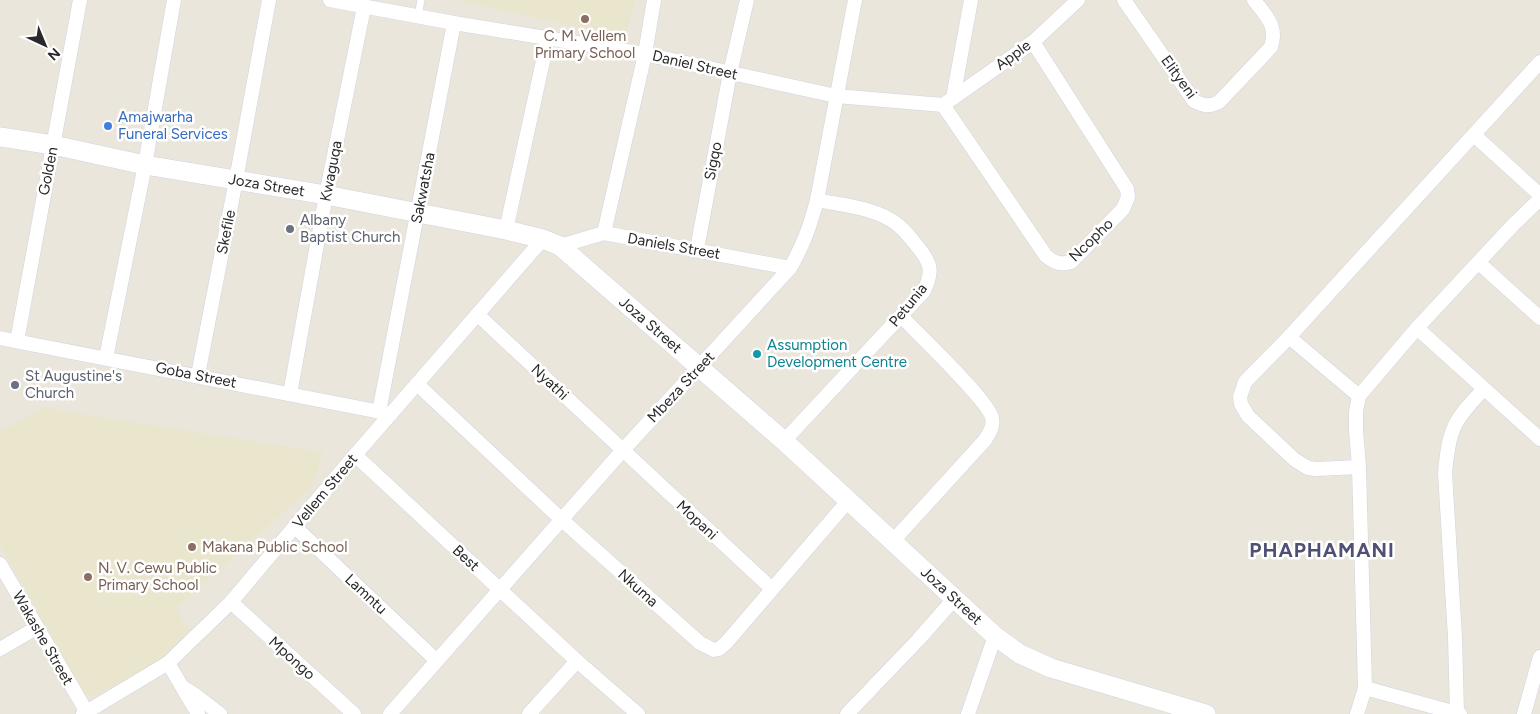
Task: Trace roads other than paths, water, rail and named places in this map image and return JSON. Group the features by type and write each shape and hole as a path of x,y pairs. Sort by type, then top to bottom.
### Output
{"street":[{"name":"Golden","path":"16,341 80,0"},
{"path":"106,358 174,0"},
{"name":"Skefile","path":"198,375 269,0"},
{"name":"Daniel Street","path":"330,0 454,23 645,54 836,96 895,102 948,102"},
{"path":"604,233 645,54 654,0"},
{"name":"Sigqo","path":"697,249 730,73 747,0"},
{"name":"Mbeza Street","path":"390,714 623,450 790,268 803,246 817,200 855,0"},
{"path":"948,102 970,0"},
{"name":"Apple","path":"948,102 1033,42 1078,0"},
{"name":"Elityeni","path":"1124,0 1194,101 1203,106 1211,106 1219,102 1271,47 1274,30 1254,0"},
{"name":"Kwaguqa","path":"290,394 326,196 364,7"},
{"name":"Sakwatsha","path":"385,413 418,213 454,23"},
{"path":"506,230 548,38"},
{"name":"Ncopho","path":"948,102 1046,256 1055,262 1063,264 1071,262 1123,209 1128,197 1127,189 1033,42"},
{"path":"1359,467 1316,470 1308,468 1295,460 1248,416 1241,404 1240,396 1246,382 1540,62"},
{"path":"1474,135 1540,195"},
{"name":"Joza Street","path":"0,137 53,145 144,165 418,213 506,230 551,243 700,367 784,441 996,636 1020,654 1044,666 1206,714"},
{"path":"1357,714 1364,688 1356,412 1359,396 1417,328 1514,224 1540,199"},
{"name":"Petunia","path":"784,441 924,292 931,276 930,267 924,254 904,230 890,219 873,212 817,200"},
{"name":"Daniels Street","path":"551,243 604,233 790,268"},
{"name":"Vellem Street","path":"86,713 168,663 231,602 355,455 385,413 417,384 478,315 551,243"},
{"path":"1479,263 1540,318"},
{"name":"Nyathi","path":"478,315 623,450"},
{"path":"892,542 985,440 992,428 992,417 984,405 965,382 901,316"},
{"path":"1417,328 1540,439"},
{"path":"1289,337 1359,396"},
{"name":"Goba Street","path":"0,338 198,375 385,413"},
{"name":"Nkuma","path":"417,384 562,520 653,602 700,643 714,650 719,649 726,643 848,501"},
{"path":"1364,688 1459,714 1445,473 1449,439 1455,422 1467,406 1484,389"},
{"name":"Mopani","path":"623,450 772,590"},
{"name":"Best","path":"355,455 577,661 638,714"},
{"name":"Lamntu","path":"295,527 436,661"},
{"name":"Wakashe Street","path":"0,564 86,713"},
{"path":"847,714 918,640 955,598"},
{"name":"Mpongo","path":"231,602 354,714"},
{"path":"0,649 36,628"},
{"path":"968,714 996,636"},
{"path":"1524,714 1540,657"},
{"path":"529,714 577,661"},
{"path":"168,663 198,714"},
{"path":"184,688 220,714"}],"lane":[{"path":"418,16 422,0"}],"place":[{"name":"C. M. Vellem Primary School","path":"585,19"},
{"name":"Amajwarha Funeral Services","path":"108,126"},
{"name":"Albany Baptist Church","path":"290,229"},
{"name":"Assumption Development Centre","path":"757,354"},
{"name":"St Augustine's Church","path":"15,385"},
{"name":"Makana Public School","path":"192,547"},
{"name":"N. V. Cewu Public Primary School","path":"88,577"}],"district":[{"name":"PHAPHAMANI","path":"1322,550"}]}
